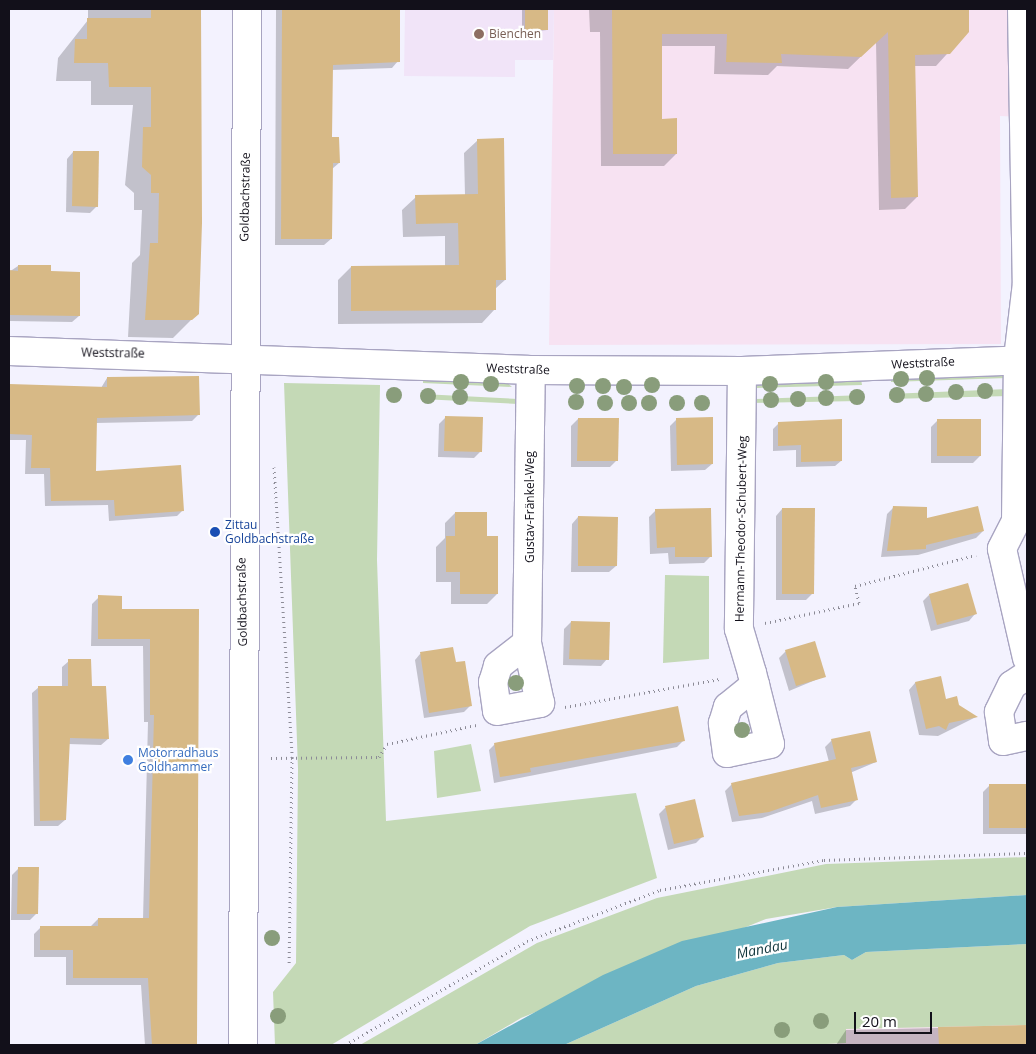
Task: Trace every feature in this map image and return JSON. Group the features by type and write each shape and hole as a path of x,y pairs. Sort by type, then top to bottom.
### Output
{"street":[{"name":"Goldbachstraße","path":"243,1045 243,357 247,9"},
{"path":"1022,9 1027,284 1022,359 1016,521 1002,549 1027,658"},
{"name":"Weststraße","path":"9,351 243,357 531,370 742,371 1022,359"},
{"name":"Gustav-Fränkel-Weg","path":"527,643 531,370"},
{"name":"Hermann-Theodor-Schubert-Weg","path":"742,371 740,629 755,685"},
{"path":"1027,674 1012,685 999,712 1003,741 1027,736"}],"path":[{"path":"273,455 292,757 289,966"},
{"path":"740,629 859,604 855,586 1002,549"},
{"path":"345,1045 527,941 660,890 740,872 824,860 1027,853"}],"shaded area":[{"name":"Bienchen","path":"405,9 554,9 553,60 515,60 515,77 404,76"},
{"path":"554,9 1027,9 1027,117 1000,116 1001,344 549,345"},
{"path":"1027,1002 1027,1045 696,1045"}],"green space":[{"path":"999,373 1007,378 891,382 891,377"},
{"path":"423,377 504,380 512,387 423,383"},
{"path":"861,379 862,385 755,388 758,384"},
{"path":"284,383 380,385 377,560 386,821 636,793 657,878 530,926 331,1045 275,1045 273,992 296,963 298,769"},
{"path":"1008,389 1009,396 889,399 889,394"},
{"path":"422,394 518,399 518,404 422,399"},
{"path":"864,395 860,401 751,403 756,399"},
{"path":"665,575 709,576 709,659 663,663"},
{"path":"471,744 481,791 437,798 434,751"},
{"path":"1027,857 1027,895 837,907 766,919 521,1018 475,1045 360,1045 537,943 657,898 826,864"},
{"path":"1027,944 1027,1025 846,1029 846,1043 807,1045 564,1045 696,986 778,963 844,955 852,960 866,952"}],"water":[{"name":"Mandau","path":"1027,895 1027,944 866,952 852,960 844,955 778,963 696,986 564,1045 475,1045 603,975 682,941 837,907"}],"building":[{"path":"151,9 201,9 202,223 199,314 192,320 145,320 150,243 158,243 159,193 151,193 151,175 142,167 143,127 151,127 151,87 109,87 108,63 74,63 75,39 87,39 87,18 151,18"},
{"path":"282,9 400,9 400,62 333,65 332,137 339,137 340,163 333,163 332,239 281,239"},
{"path":"525,9 548,9 548,30 525,30"},
{"path":"612,9 969,9 969,32 950,54 915,55 918,197 891,198 888,32 861,57 781,54 782,63 726,62 727,34 662,34 662,119 677,118 677,154 613,154"},
{"path":"504,138 506,280 496,280 496,310 351,311 351,266 459,265 458,223 416,224 415,195 478,194 477,139"},
{"path":"73,151 99,151 98,207 72,206"},
{"path":"18,265 51,265 51,271 80,272 80,316 9,315 9,270 18,271"},
{"path":"199,376 200,415 97,418 96,471 181,465 184,511 115,516 114,500 51,501 50,468 31,468 32,435 9,434 9,384 107,387 107,377"},
{"path":"445,416 483,417 482,452 444,451"},
{"path":"713,417 713,464 677,465 676,418"},
{"path":"578,418 619,418 618,461 577,461"},
{"path":"842,419 842,461 801,462 801,445 778,446 778,422"},
{"path":"937,419 981,419 981,456 937,456"},
{"path":"893,506 927,507 927,518 978,506 984,531 926,545 926,549 887,551"},
{"path":"711,508 712,557 675,557 675,547 657,548 655,509"},
{"path":"782,508 815,508 814,594 782,594"},
{"path":"455,512 487,512 487,536 498,536 498,594 460,594 460,572 446,572 446,536 455,536"},
{"path":"578,516 618,517 617,566 578,566"},
{"path":"968,583 977,614 937,625 929,594"},
{"path":"98,595 122,596 122,609 199,609 197,1045 152,1045 148,978 73,978 73,950 40,950 40,926 98,926 98,918 149,918 154,715 150,715 150,639 98,639"},
{"path":"571,621 610,622 609,660 569,659"},
{"path":"815,641 826,677 796,686 785,650"},
{"path":"453,647 456,662 465,661 472,706 429,713 420,652"},
{"path":"68,659 91,659 92,686 106,686 109,739 70,738 66,820 40,821 38,686 68,686"},
{"path":"941,676 946,699 957,696 959,705 978,717 949,723 946,730 939,726 926,729 915,682"},
{"path":"678,706 685,741 530,768 531,772 500,777 494,743"},
{"path":"870,731 877,762 851,768 858,800 821,808 818,795 769,812 739,816 731,783 836,759 831,739"},
{"path":"989,784 1027,784 1027,828 989,828"},
{"path":"695,799 704,837 674,844 665,806"},
{"path":"18,867 39,867 38,914 17,914"},
{"path":"1027,1025 1027,1045 939,1045 938,1027"}],"place":[{"name":"Bienchen","path":"479,34"},
{"name":"Zittau Goldbachstraße","path":"215,532"},
{"name":"Motorradhaus Goldhammer","path":"128,760"}]}
